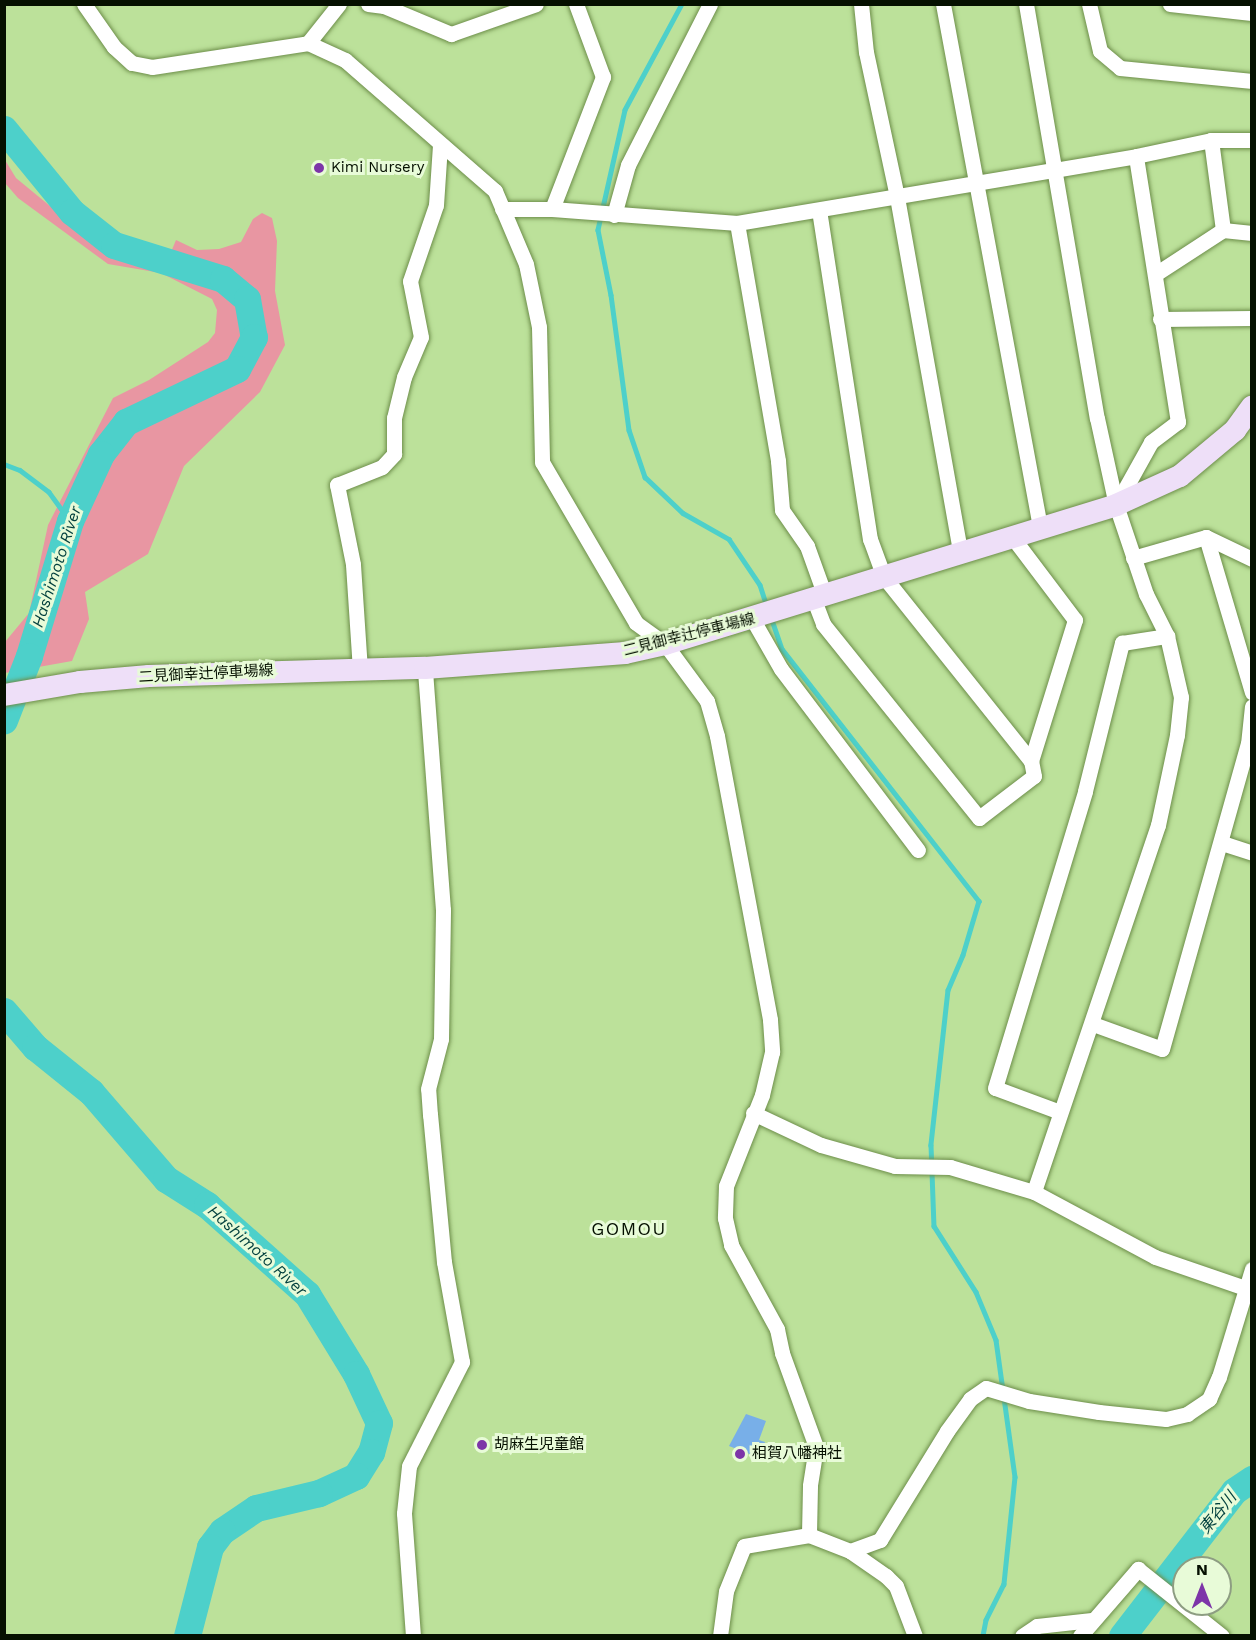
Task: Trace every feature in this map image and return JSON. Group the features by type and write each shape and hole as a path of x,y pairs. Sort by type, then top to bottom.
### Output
{"main road":[{"name":"二見御幸辻停車場線","path":"4,695 80,682 425,668 625,653 665,644 755,619 960,551 1013,538 1040,527 1116,505 1180,476 1235,430 1251,407"}],"street":[{"path":"84,4 114,47 132,63 142,65 308,43 345,60 495,191 526,264 539,327 542,462 636,623 665,644 707,701 725,772 770,1020 772,1052 762,1095 726,1186 725,1218 731,1245 777,1329 816,1447 810,1486 809,1535"},
{"path":"308,43 339,4"},
{"path":"368,4 384,6 451,34 536,4"},
{"path":"558,210 603,77 576,4"},
{"path":"611,215 628,165 710,4"},
{"path":"861,4 866,52 897,197 960,551"},
{"path":"944,4 1040,527"},
{"path":"1026,4 1097,418 1116,505 1133,558 1167,636 1181,697 1177,735 1158,825 1093,1024 1060,1112 1034,1192"},
{"path":"1089,4 1100,51 1120,68 1251,81"},
{"path":"1170,4 1251,13"},
{"path":"502,209 558,210 737,223 977,183 1055,167 1136,156 1211,140 1251,140"},
{"path":"1211,140 1223,230"},
{"path":"360,670 353,564 337,485 382,467 394,454 394,418 404,377 421,337 410,281 436,205 440,144"},
{"path":"1116,505 1151,441 1178,422 1160,319 1157,273 1136,156"},
{"path":"737,223 778,461 782,510 807,546 820,598 823,624 979,818 1034,776 1031,761 884,577 870,539 819,210"},
{"path":"1157,273 1223,230 1251,233"},
{"path":"1160,319 1251,318"},
{"path":"1133,558 1206,537 1251,558"},
{"path":"1206,537 1251,693"},
{"path":"1013,538 1075,620 1031,761"},
{"path":"755,619 781,669 918,850"},
{"path":"1060,1112 995,1088 1085,791 1122,643 1167,636"},
{"path":"413,1635 404,1513 409,1466 462,1362 443,1252 430,1115 429,1089 441,1040 443,921 425,668"},
{"path":"1093,1024 1162,1049 1222,843 1248,744 1251,706"},
{"path":"1222,843 1251,853"},
{"path":"753,1113 821,1145 910,1167 950,1167 1034,1192 1155,1257 1248,1289"},
{"path":"850,1551 880,1540 970,1398 986,1388 1099,1412 1166,1419 1187,1414 1209,1398 1219,1377 1248,1289 1251,1269"},
{"path":"720,1635 726,1591 744,1546 809,1535 850,1551 896,1586 915,1635"},
{"path":"1080,1635 1138,1569 1222,1635"},
{"path":"1022,1635 1037,1626 1092,1620"}],"shaded area":[{"path":"5,160 16,178 90,239 164,269 176,240 197,250 219,249 241,242 253,219 262,213 272,218 277,241 275,291 285,345 260,392 184,466 148,554 85,592 89,619 72,661 5,673 5,642 29,613 48,525 113,398 149,380 208,342 215,333 217,310 212,299 161,273 108,264 18,198 5,183"}],"building":[{"path":"746,1414 766,1421 759,1440 765,1442 760,1458 729,1446"}],"waterway":[{"path":"682,4 625,110 598,230 611,295 629,430 645,477 683,513 729,539 760,585 767,607"},
{"name":"Hashimoto River","path":"4,129 72,212 114,245 223,279 247,299 254,337 237,369 126,422 101,454 70,521 29,656 4,720"},
{"path":"4,464 20,470 49,492 70,521"},
{"path":"771,617 782,649 979,901 963,955 948,990 931,1145 934,1226 976,1292 996,1340 1015,1477 1004,1584 986,1620 983,1636"},
{"name":"Hashimoto River","path":"4,1011 35,1047 91,1092 166,1179 207,1205 307,1294 356,1374 379,1423 371,1452 356,1476 319,1493 256,1508 222,1531 210,1547 187,1636"},
{"name":"東谷川","path":"1122,1636 1234,1491 1252,1479"}],"place":[{"name":"Kimi Nursery","path":"319,168"},
{"name":"胡麻生児童館","path":"482,1445"},
{"name":"相賀八幡神社","path":"740,1454"}],"district":[{"name":"GOMOU","path":"629,1229"}]}
